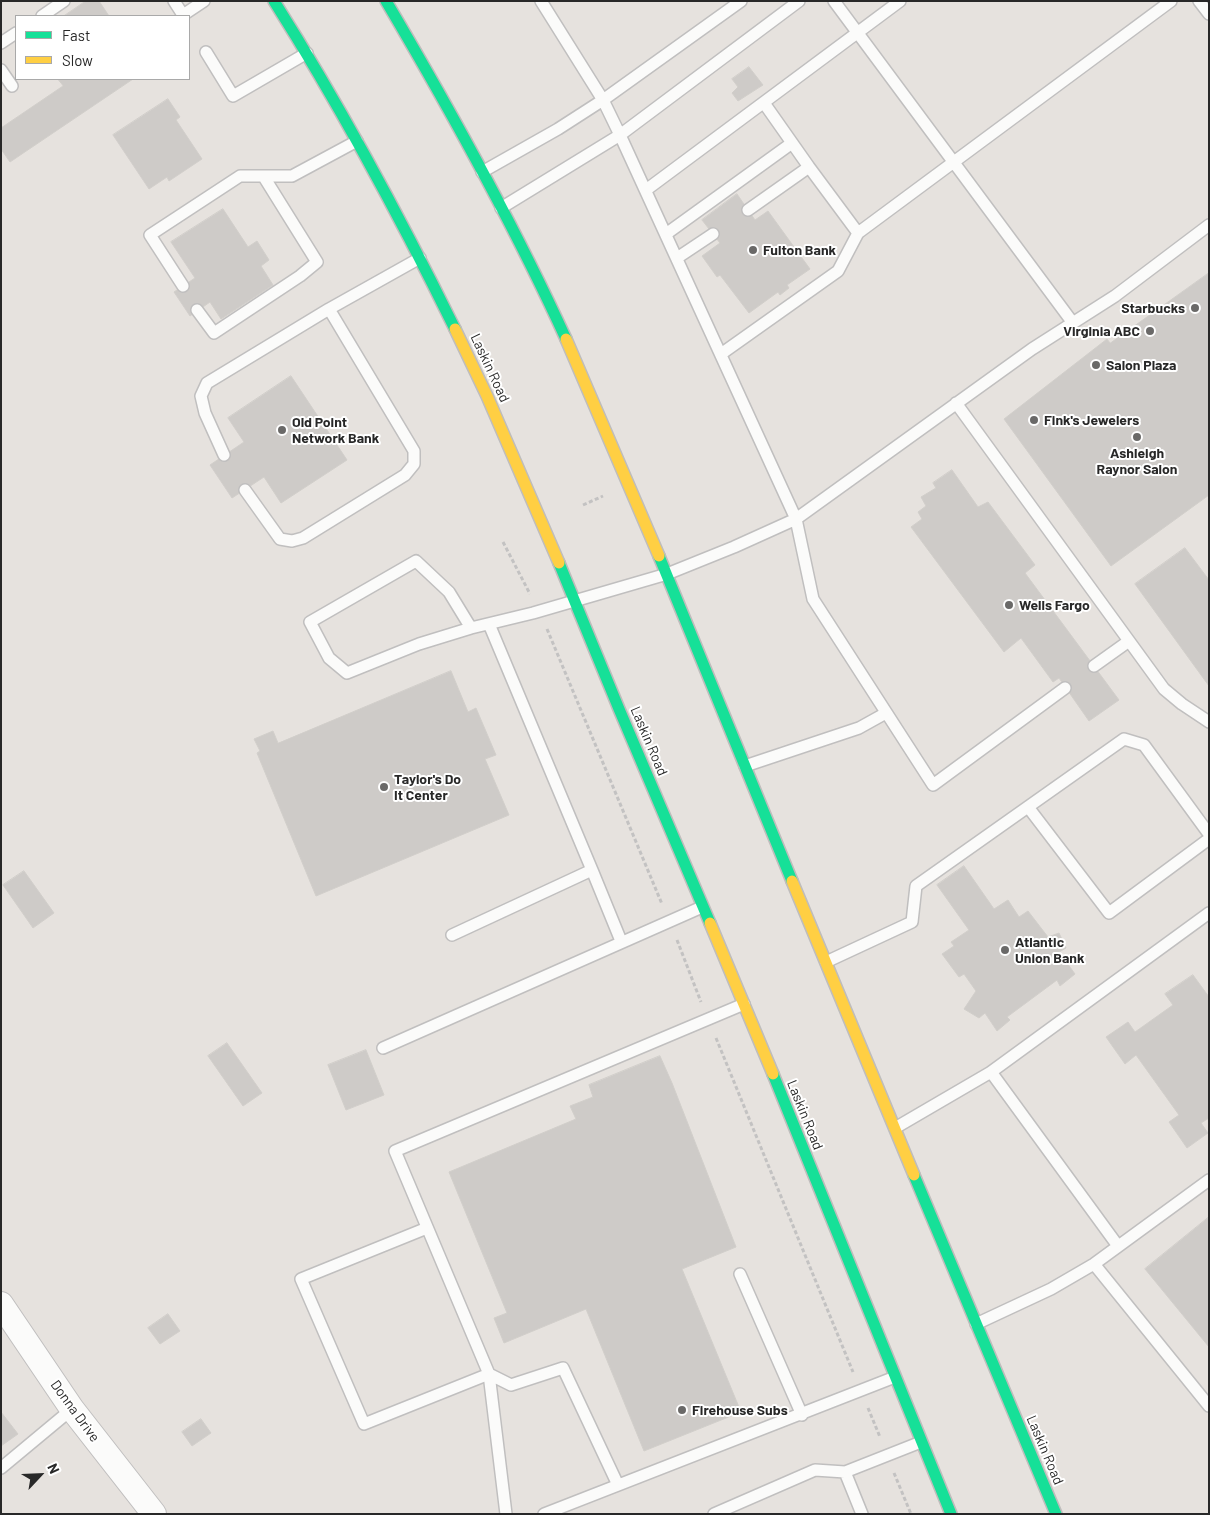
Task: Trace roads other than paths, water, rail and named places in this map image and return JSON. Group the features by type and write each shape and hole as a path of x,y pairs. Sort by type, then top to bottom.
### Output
{"main road":[{"name":"Laskin Road","path":"274,1 307,53 357,140 420,258 487,396 576,601 619,709 744,1004 951,1514"},
{"name":"Laskin Road","path":"386,1 445,104 501,208 581,374 667,574 1056,1514"}],"street":[{"name":"Donna Drive","path":"1,1304 72,1409 154,1514"}],"lane":[{"path":"43,15 64,1"},
{"path":"174,1 183,15 204,1"},
{"path":"541,1 602,100 646,190 721,354 796,519 813,599 933,785 1065,688"},
{"path":"482,172 558,129 602,100 741,1"},
{"path":"501,208 620,136 799,1"},
{"path":"834,1 1073,323"},
{"path":"646,190 900,1"},
{"path":"721,354 838,271 858,233 952,161 1171,1"},
{"path":"1200,1 1209,14"},
{"path":"1,43 15,34"},
{"path":"206,52 233,96 307,53"},
{"path":"1,70 12,86"},
{"path":"764,103 858,233"},
{"path":"182,286 150,235 240,176 292,176 357,140"},
{"path":"666,234 792,143"},
{"path":"748,210 809,167"},
{"path":"197,310 214,333 300,276 317,262 264,177"},
{"path":"471,628 450,592 416,560 310,622 329,658 347,673 419,644 667,574 734,547 796,519 1032,349 1115,296 1209,225"},
{"path":"677,258 713,234"},
{"path":"224,455 204,413 201,396 207,383 329,309 420,258"},
{"path":"245,490 280,539 292,541 303,538 405,475 414,464 414,451 329,309"},
{"path":"956,403 1164,689 1209,722"},
{"path":"489,624 621,941"},
{"path":"1094,666 1129,641"},
{"path":"745,766 859,728 886,713"},
{"path":"826,962 912,922 916,886 1124,739 1144,745 1209,834"},
{"path":"1028,807 1109,913 1209,839"},
{"path":"452,935 592,870"},
{"path":"383,1048 621,941 702,907"},
{"path":"895,1128 991,1072 1209,913"},
{"path":"506,1514 489,1374 395,1151 744,1004"},
{"path":"991,1072 1118,1246"},
{"path":"976,1324 1051,1289 1094,1264 1209,1180"},
{"path":"427,1228 301,1279 364,1424 489,1374 511,1385 563,1368 618,1485"},
{"path":"1094,1264 1209,1406"},
{"path":"740,1274 802,1415"},
{"path":"544,1514 895,1378"},
{"path":"1,1468 72,1409"},
{"path":"714,1514 815,1470 845,1472 921,1442"},
{"path":"845,1472 862,1514"}],"place":[{"name":"Fulton Bank","path":"753,250"},
{"name":"Starbucks","path":"1195,308"},
{"name":"Virginia ABC","path":"1150,331"},
{"name":"Salon Plaza","path":"1096,365"},
{"name":"Fink's Jewelers","path":"1034,420"},
{"name":"Old Point Network Bank","path":"282,430"},
{"name":"Ashleigh Raynor Salon","path":"1137,437"},
{"name":"Wells Fargo","path":"1009,605"},
{"name":"Taylor's Do It Center","path":"384,787"},
{"name":"Atlantic Union Bank","path":"1005,950"},
{"name":"Firehouse Subs","path":"682,1410"}]}
